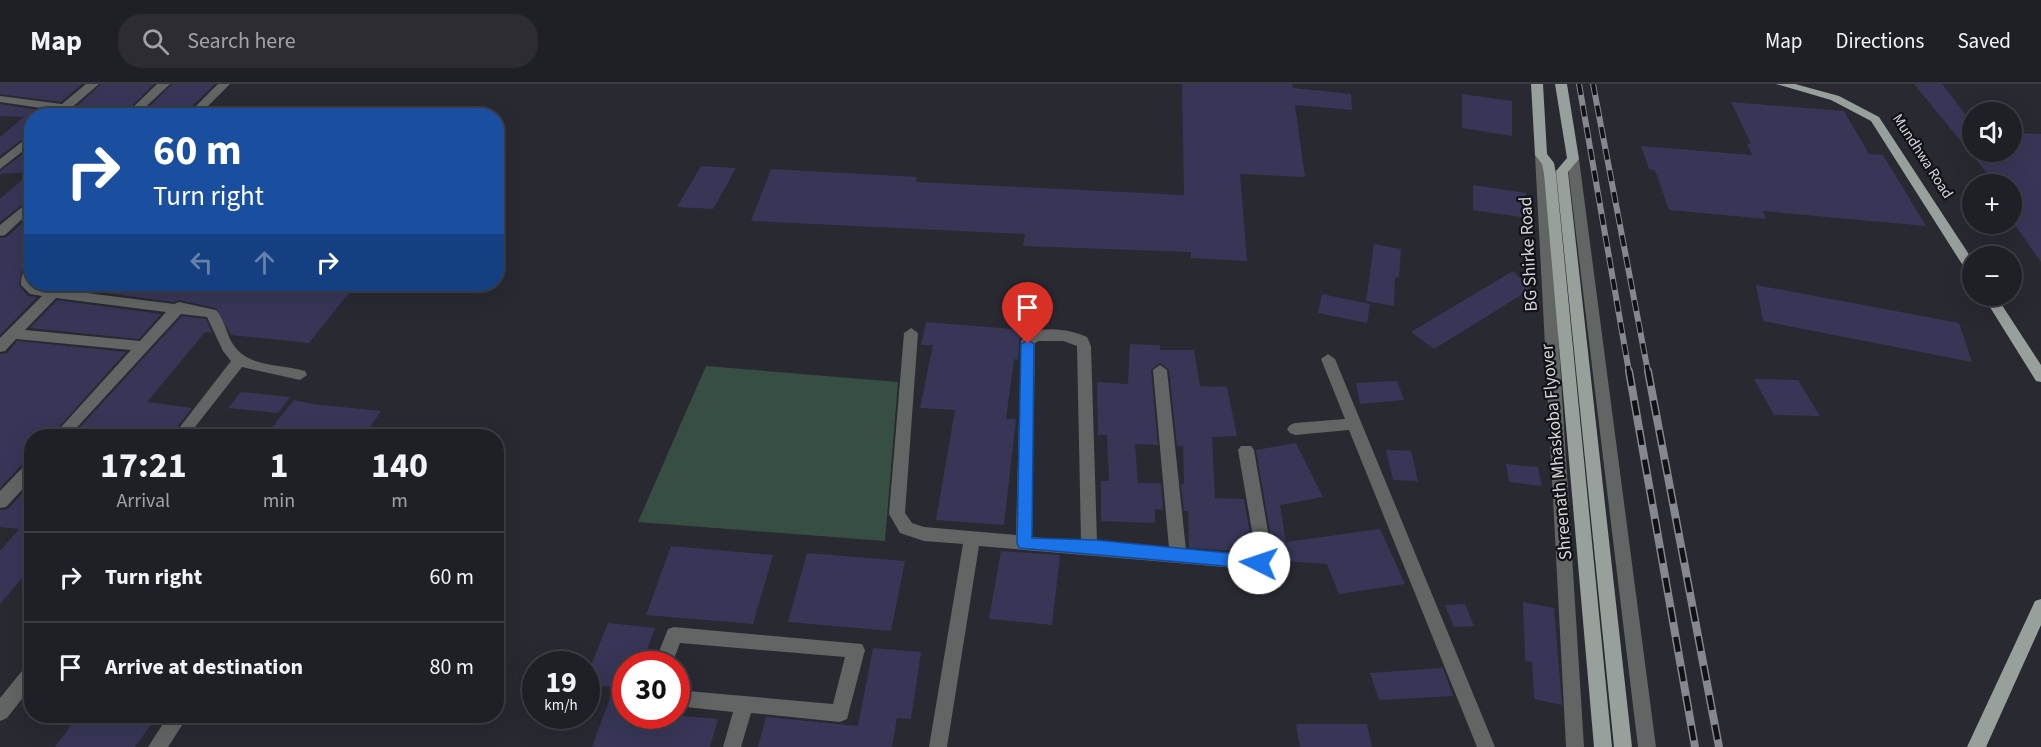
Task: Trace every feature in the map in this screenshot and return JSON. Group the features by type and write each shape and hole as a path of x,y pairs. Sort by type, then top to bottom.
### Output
{"main road":[{"name":"Shreenath Mhaskoba Flyover","path":"1537,84 1542,155 1556,172 1623,747"},
{"path":"1556,172 1573,159 1561,84"},
{"name":"Mundhwa Road","path":"1782,84 1835,98 1875,119 1962,254"},
{"name":"Shreenath Mhaskoba Flyover","path":"1556,172 1603,747"},
{"path":"1995,306 2041,377"},
{"path":"1976,747 2041,606"}],"street":[{"path":"65,108 93,84"},
{"path":"138,108 164,84"},
{"path":"199,108 224,84"},
{"path":"0,99 42,108"},
{"path":"0,165 24,144"},
{"name":"BG Shirke Road","path":"1542,155 1575,747"},
{"path":"1573,159 1647,747"},
{"path":"0,232 24,210"},
{"path":"35,291 179,307 211,313 221,324 225,343 233,355 240,360 246,364 300,375"},
{"path":"0,346 52,294"},
{"path":"67,429 179,307"},
{"path":"911,333 897,514 906,528 924,534 972,539 1089,547 1252,563 1263,560 1246,450"},
{"path":"12,334 144,346"},
{"path":"1024,543 1028,340 1036,336 1075,337 1082,341 1083,346 1089,547"},
{"path":"1328,359 1486,747"},
{"path":"186,429 240,360"},
{"path":"1160,370 1178,556"},
{"path":"1295,429 1354,424"},
{"path":"0,502 24,476"},
{"path":"938,747 972,539"},
{"path":"668,651 674,635 856,650 840,713 690,700"},
{"path":"0,712 24,682"},
{"path":"732,747 744,706"},
{"path":"157,747 174,723"}],"green space":[{"path":"706,366 898,382 885,541 638,522"}],"building":[{"path":"0,84 82,84 61,102 0,94"},
{"path":"101,84 154,84 130,108 75,108"},
{"path":"172,84 215,84 190,108 148,108"},
{"path":"1182,84 1292,84 1293,88 1351,94 1352,110 1295,105 1305,177 1240,174 1247,261 1191,258 1191,252 1023,246 1025,234 751,221 771,169 917,177 916,182 1184,195"},
{"path":"1914,84 1942,84 1962,110 1962,143"},
{"path":"1462,94 1512,101 1512,136 1462,128"},
{"path":"1731,102 1844,111 1869,154 1883,155 1926,226 1763,211 1766,219 1669,210 1655,170 1649,169 1641,146 1752,155 1747,144 1751,144"},
{"path":"0,104 26,108 24,117 0,116"},
{"path":"24,117 24,138 0,156 0,137"},
{"path":"2022,133 2041,134 2041,262 2021,234 2022,174 1988,174 1978,162 2022,162"},
{"path":"24,153 24,172 0,174 0,171"},
{"path":"701,166 736,168 713,209 677,207"},
{"path":"24,178 24,203 0,222 0,199"},
{"path":"1473,185 1526,193 1527,218 1473,210"},
{"path":"24,221 24,269 19,285 28,296 37,297 0,335 0,238 7,237"},
{"path":"1374,244 1401,249 1399,278 1395,277 1394,306 1366,301"},
{"path":"1513,271 1531,289 1434,349 1411,332"},
{"path":"1756,285 1959,323 1972,362 1763,321"},
{"path":"90,291 350,291 309,343 231,335 216,308 179,300 174,302"},
{"path":"1322,294 1370,304 1367,323 1318,313"},
{"path":"57,300 161,314 139,339 30,328"},
{"path":"182,316 206,319 212,333 205,332 147,402 192,408 176,429 78,429"},
{"path":"926,322 1025,330 1019,341 1018,360 1014,359 1006,419 1016,419 1004,525 936,520 955,410 920,408 933,345 921,345"},
{"path":"17,341 126,352 57,429 24,429 24,462 0,488 0,354 7,353"},
{"path":"1130,344 1160,345 1160,350 1194,350 1200,386 1227,387 1237,436 1212,437 1215,498 1244,499 1253,552 1189,548 1188,511 1184,511 1181,484 1184,484 1183,446 1177,446 1169,370 1160,363 1151,370 1158,445 1135,444 1138,483 1161,483 1163,510 1155,509 1155,523 1101,521 1101,481 1109,481 1107,435 1098,435 1097,382 1128,384"},
{"path":"1754,379 1798,380 1820,416 1774,415"},
{"path":"1397,381 1404,400 1360,404 1356,383"},
{"path":"241,392 290,397 278,413 228,408"},
{"path":"294,400 381,411 369,429 271,429"},
{"path":"1296,443 1323,497 1280,505 1286,542 1380,529 1405,584 1339,594 1327,564 1272,560 1274,555 1256,450"},
{"path":"1386,450 1411,451 1418,481 1393,480"},
{"path":"1506,464 1538,467 1542,486 1509,482"},
{"path":"24,492 24,576 0,604 0,551 19,529 0,527 0,510 8,509"},
{"path":"671,546 773,555 753,624 646,615"},
{"path":"1001,551 1060,555 1052,625 989,619"},
{"path":"807,553 905,561 891,631 788,622"},
{"path":"1523,602 1554,608 1562,705 1534,699 1532,662 1525,661"},
{"path":"1465,604 1474,626 1454,627 1445,605"},
{"path":"608,623 655,628 647,651 612,651 612,687 600,686 600,651 597,651"},
{"path":"873,648 921,652 911,719 897,718 892,747 758,747 766,717 858,726"},
{"path":"1443,668 1453,696 1379,700 1370,673"},
{"path":"612,692 612,729 690,729 690,717 718,719 710,747 592,747"},
{"path":"73,723 152,723 135,747 55,747"},
{"path":"1296,724 1367,724 1372,747 1300,747"}],"railway":[{"path":"1579,84 1629,372"},
{"path":"1593,84 1648,372"},
{"path":"1629,371 1695,747"},
{"path":"1648,371 1719,747"}],"route":[{"path":"1028,344 1024,543 1096,547 1259,563"}]}
